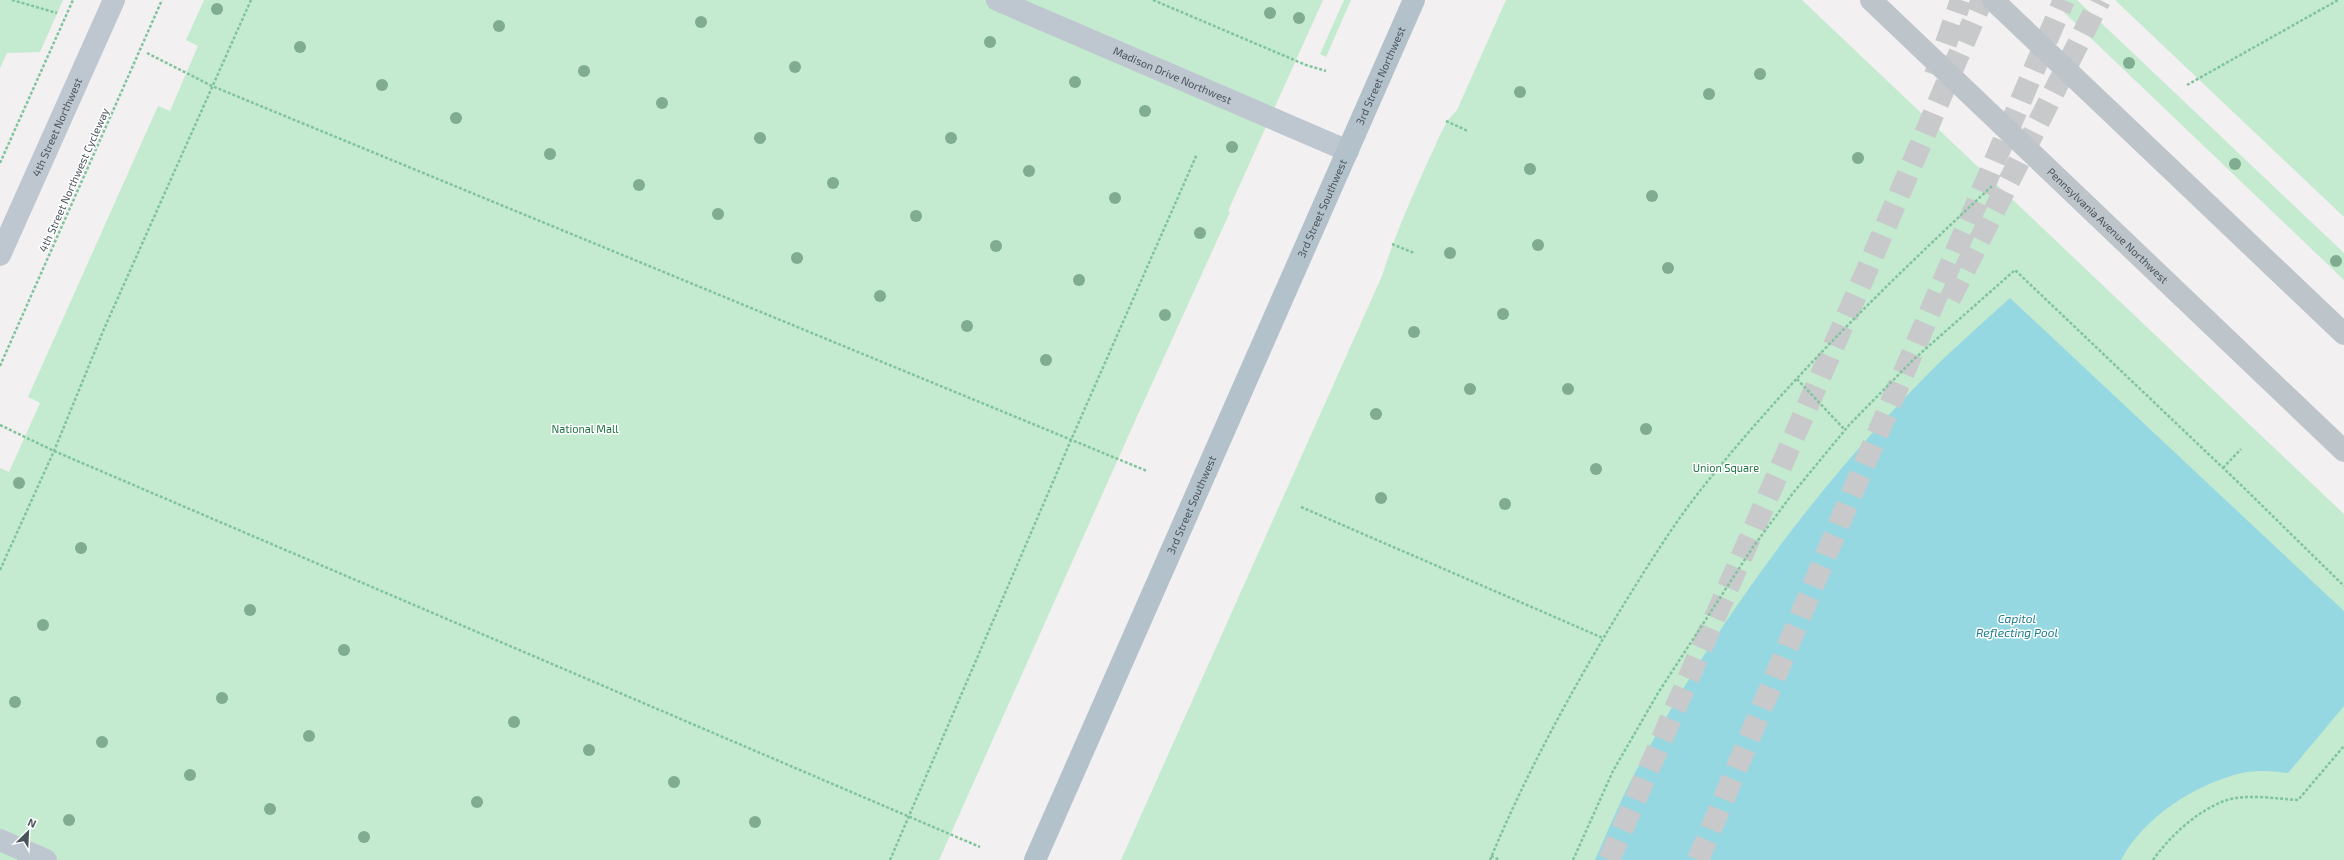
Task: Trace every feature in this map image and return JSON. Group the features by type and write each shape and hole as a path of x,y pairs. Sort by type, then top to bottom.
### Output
{"main road":[{"name":"3rd Street Northwest","path":"1348,151 1414,0"},
{"name":"3rd Street Southwest","path":"1035,860 1348,151"}],"street":[{"name":"4th Street Northwest","path":"0,255 114,0"},
{"name":"Madison Drive Northwest","path":"997,0 1348,151"},
{"name":"Pennsylvania Avenue Northwest","path":"1871,0 2344,451"},
{"path":"1993,0 2344,334"},
{"path":"0,840 46,860"}],"path":[{"path":"12,0 57,13"},
{"path":"0,164 73,0"},
{"name":"4th Street Northwest Cycleway","path":"0,366 162,0"},
{"path":"0,570 54,451 104,329 251,0"},
{"path":"1153,0 1306,66 1326,71"},
{"path":"2187,85 2338,0"},
{"path":"147,53 212,86 1147,471"},
{"path":"1446,121 1468,131"},
{"path":"890,860 1071,440 1197,154"},
{"path":"1490,860 1529,770 1603,638 1668,537 1702,488 1797,379 1851,321 1992,186"},
{"path":"1392,244 1414,253"},
{"path":"1573,860 1613,771 1658,692 1752,547 1844,430 1913,360 2015,270 2223,468 2344,586"},
{"path":"1797,379 1844,430"},
{"path":"0,425 54,451 980,847"},
{"path":"2223,468 2241,449"},
{"path":"1301,507 1603,638"},
{"path":"2153,860 2174,835 2190,821 2225,801 2256,797 2298,800 2344,746"},
{"path":"1491,856 1500,860"}],"green space":[{"path":"0,0 63,0 40,52 7,53 0,68"},
{"name":"National Mall","path":"204,0 1323,0 1228,211 1230,212 939,860 0,860 0,468 9,472 40,403 28,397 158,106 170,111 198,46 186,40"},
{"path":"1344,0 1351,0 1326,57 1320,54"},
{"name":"Union Square","path":"1506,0 1802,0 2344,514 2344,860 1121,860 1382,276 1398,231 1441,132 1457,110"},
{"path":"2051,0 2077,0 2344,253 2344,280"},
{"path":"2115,0 2344,0 2344,217"}],"water":[{"name":"Capitol Reflecting Pool","path":"2010,298 2344,611 2344,706 2288,773 2253,771 2224,778 2206,785 2172,804 2157,816 2131,844 2121,860 1595,860 1619,805 1666,717 1700,662 1773,555 1854,454 1897,406 1942,360"}],"tunnel":[{"path":"1935,75 1961,0"},
{"path":"1609,860 1870,263 1982,0"},
{"path":"1698,860 1847,505 2064,0"},
{"path":"1950,299 2100,0"}]}
